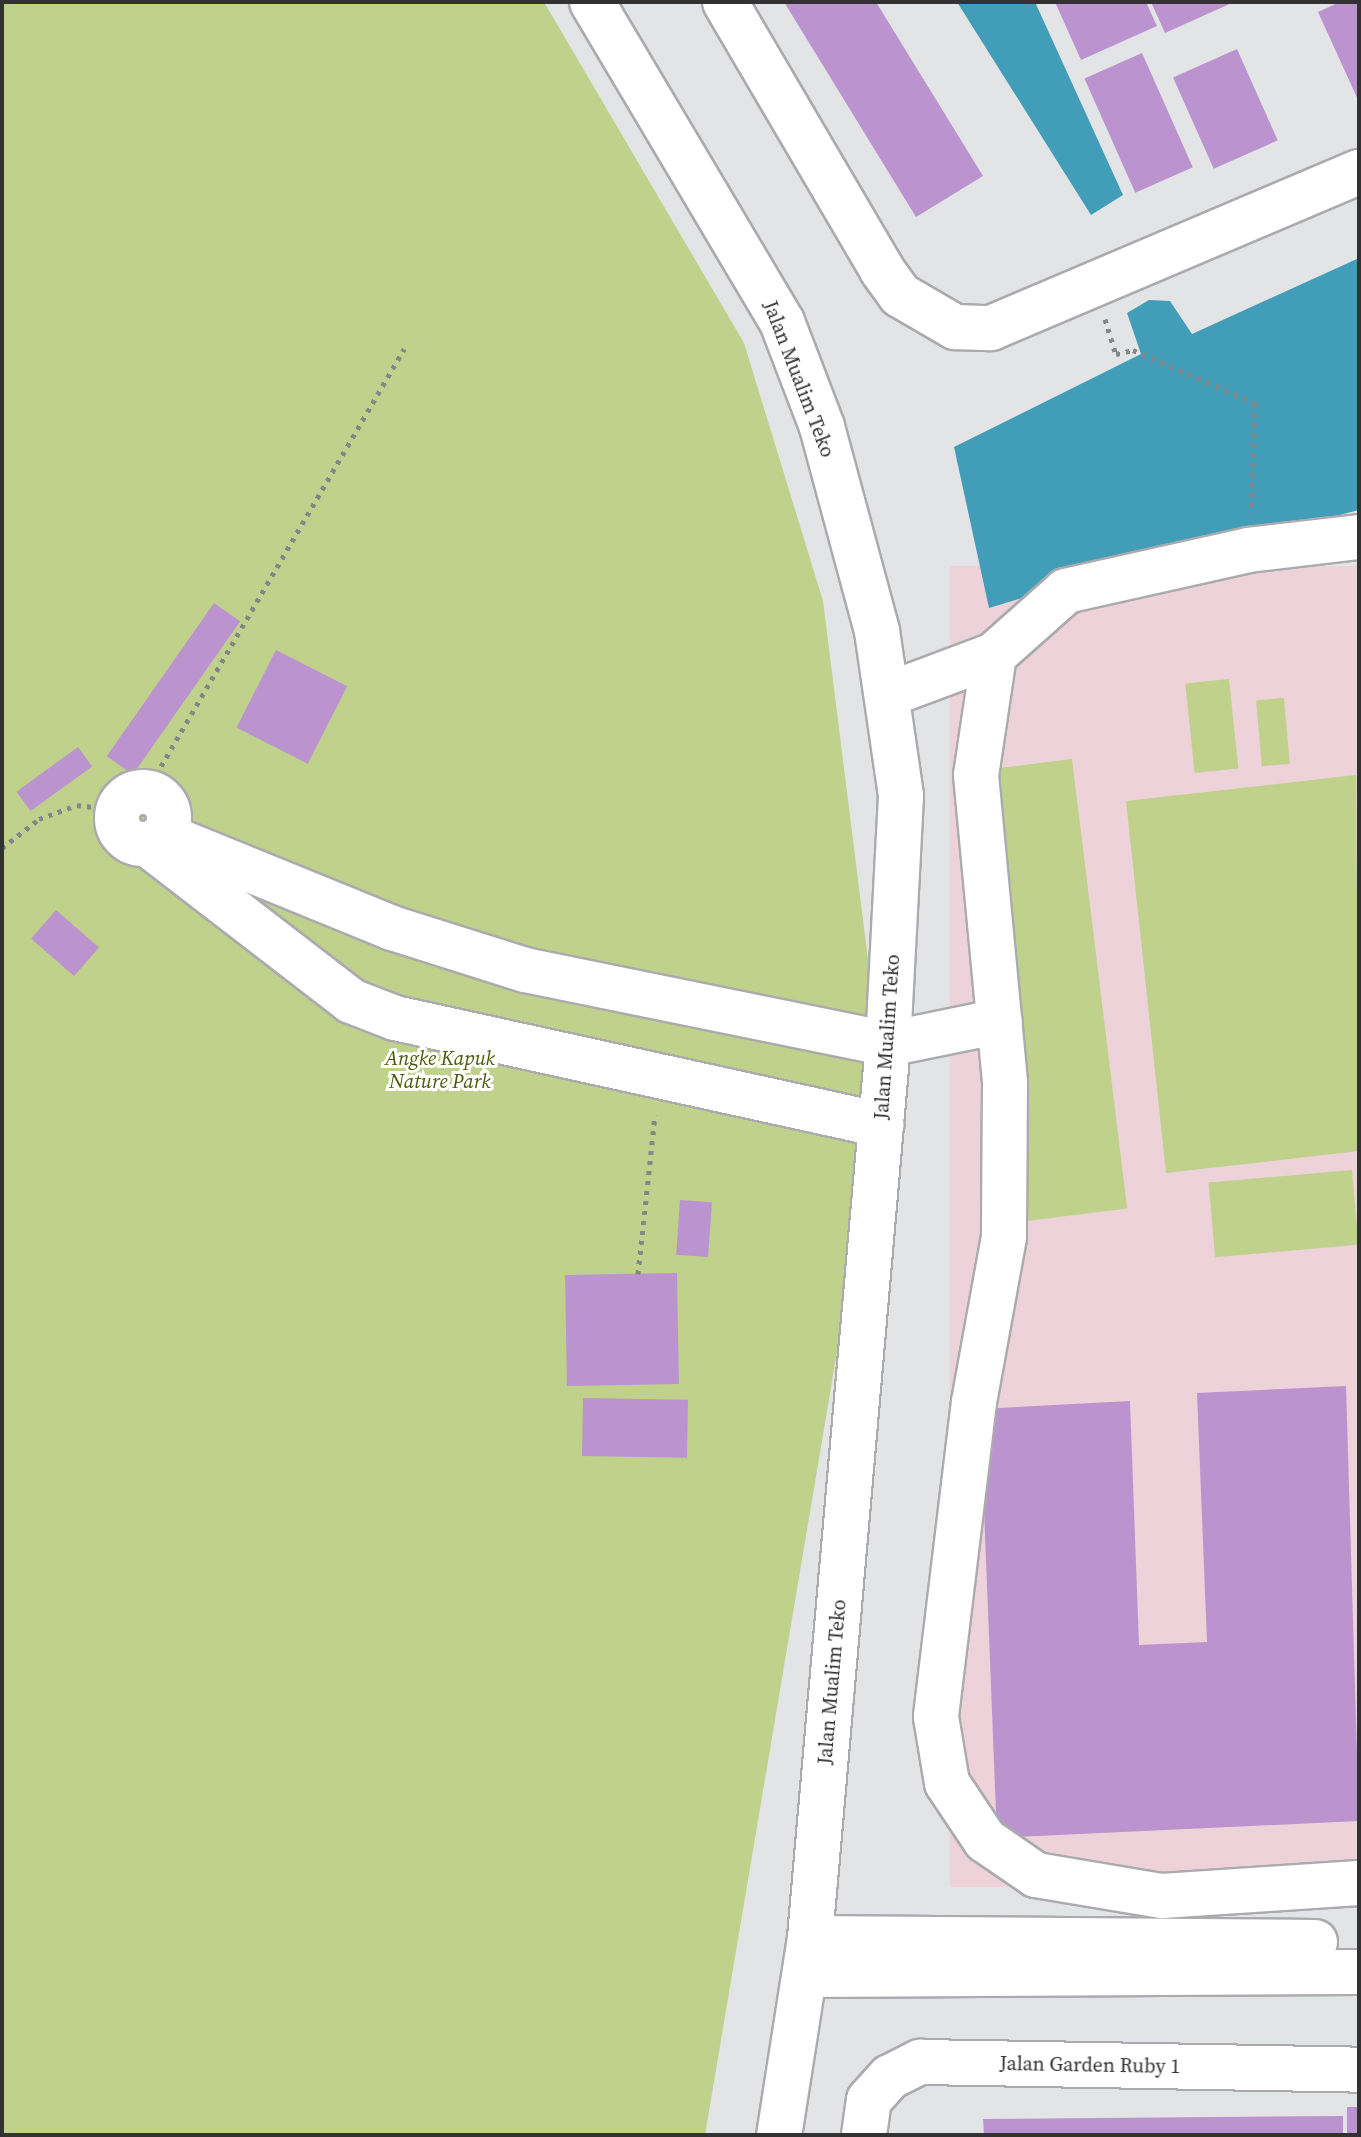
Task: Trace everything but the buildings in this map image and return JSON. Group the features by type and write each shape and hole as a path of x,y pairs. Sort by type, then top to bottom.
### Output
{"street":[{"name":"Jalan Mualim Teko","path":"592,2 782,322 822,427 877,631 901,796 888,1044 808,1956 779,2135"},
{"path":"725,2 882,270 900,295 955,327 991,328 1359,172"},
{"path":"887,695 994,655 1066,591 1249,550 1359,537"},
{"path":"994,655 976,775 1000,1021 1004,1237 974,1402 936,1717 947,1783 985,1840 1036,1875 1162,1896 1359,1883"},
{"path":"132,801 162,800 169,817 156,839"},
{"path":"156,839 392,928 525,970 888,1044 1000,1021"},
{"path":"156,839 351,1001 395,1018 881,1125"},
{"path":"808,1956 1359,1942"},
{"path":"808,1956 1359,1972"},
{"name":"Jalan Garden Ruby 1","path":"864,2135 869,2100 890,2077 920,2062 1359,2070"}],"path":[{"path":"2,848 39,819 77,805 132,801 404,349"},
{"path":"1133,350 1255,403 1251,518"},
{"path":"638,1274 659,1077"}],"shaded area":[{"path":"950,566 1359,566 1359,1887 950,1887"}],"green space":[{"name":"Angke Kapuk Nature Park","path":"2,2 544,2 744,343 823,601 883,1079 705,2135 2,2135"},
{"path":"1229,679 1238,769 1195,773 1185,684"},
{"path":"1284,698 1290,764 1262,766 1256,700"},
{"path":"1072,759 1127,1209 1027,1221 972,771"},
{"path":"1356,775 1359,1151 1166,1173 1126,801"},
{"path":"1352,1170 1359,1245 1215,1257 1209,1183"}],"water":[{"path":"957,2 1035,2 1123,195 1091,215"},
{"path":"1359,258 1359,510 1293,527 1271,523 989,608 954,447 1141,354 1127,313 1149,300 1170,301 1192,334"}]}
